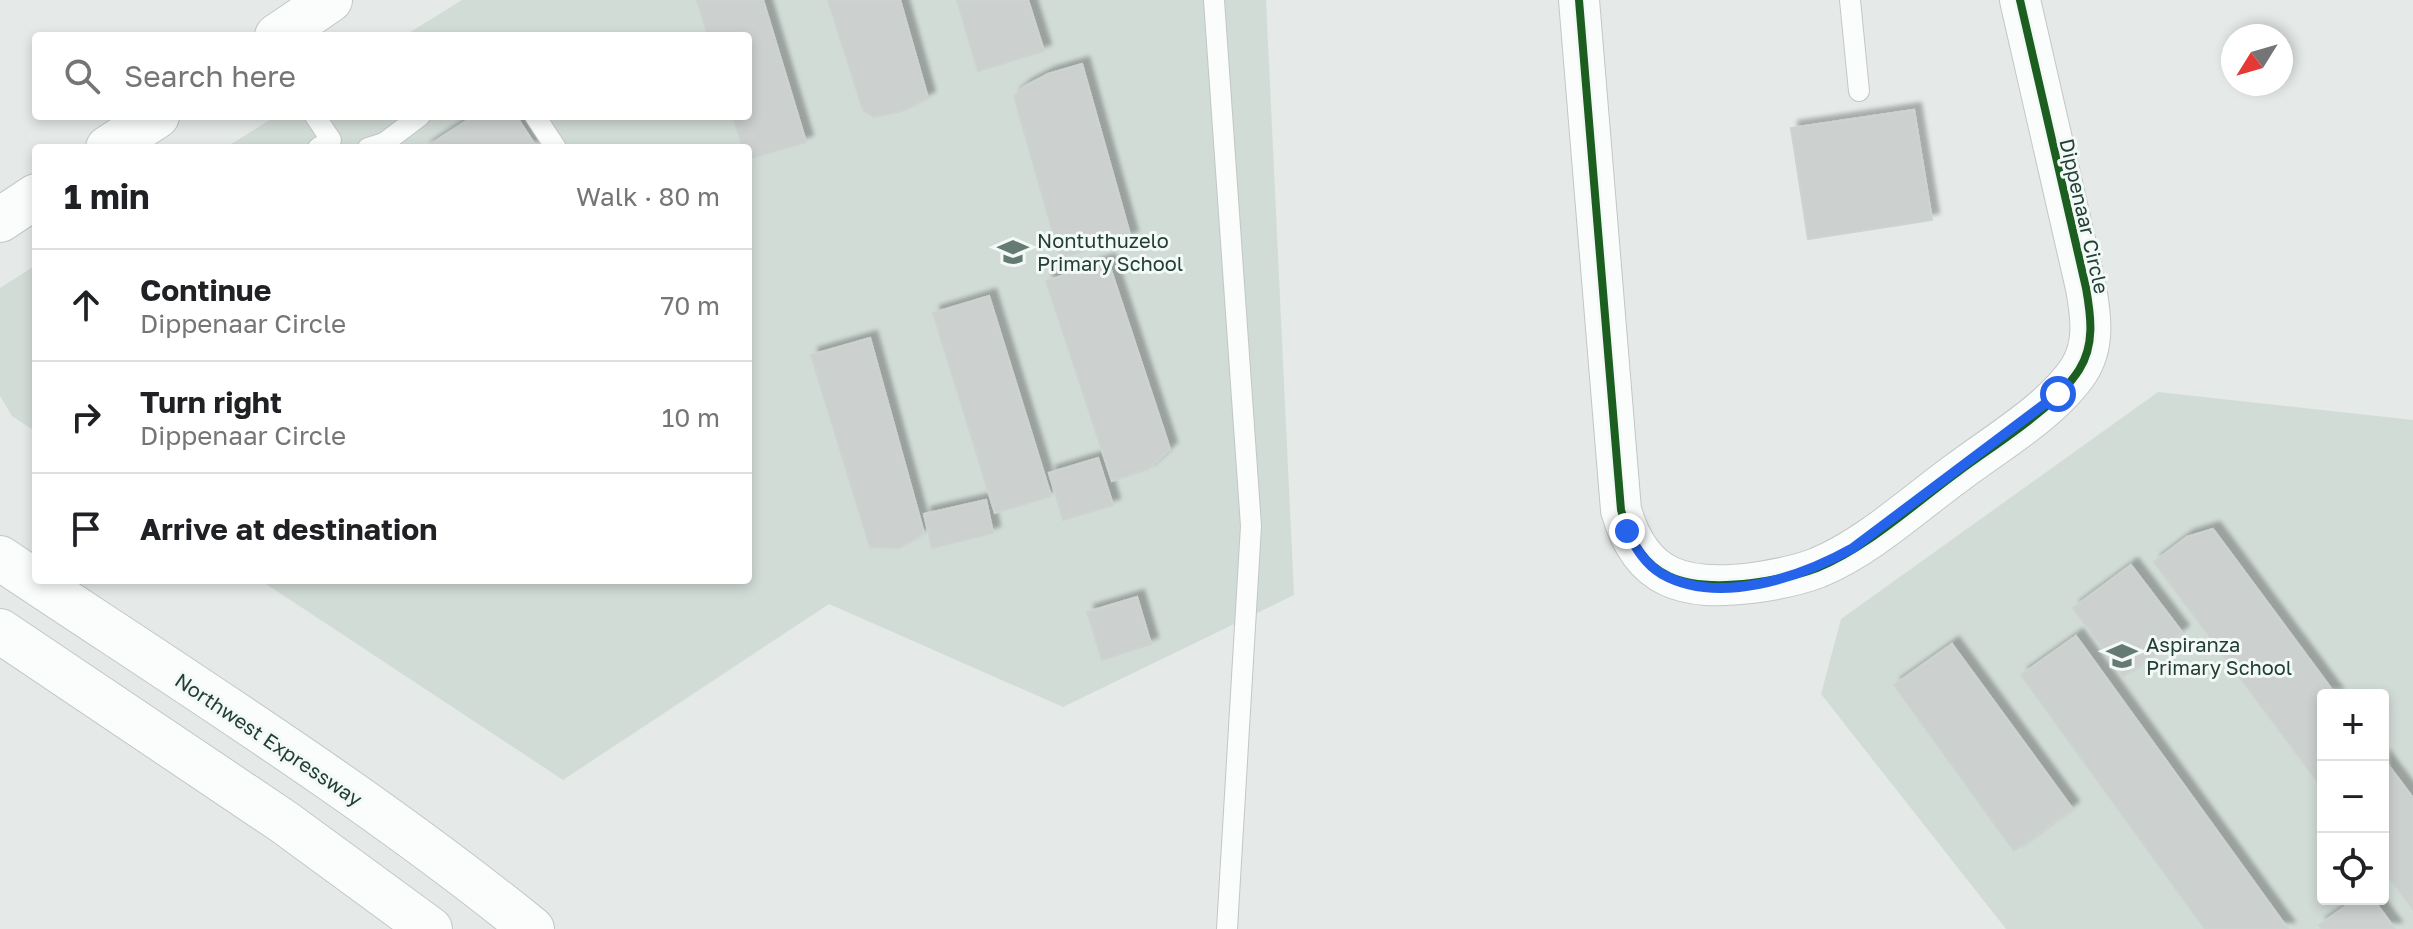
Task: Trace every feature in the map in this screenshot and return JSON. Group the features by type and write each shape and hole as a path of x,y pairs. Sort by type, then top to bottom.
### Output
{"main road":[{"path":"283,32 330,0"},
{"path":"114,144 151,120"},
{"path":"0,220 32,199"},
{"name":"Northwest Expressway","path":"0,558 32,579"},
{"name":"Northwest Expressway","path":"39,584 319,772 466,876 532,929"},
{"path":"0,631 284,822 430,929"}],"street":[{"name":"Dippenaar Circle","path":"1579,0 1616,416 1621,510 1639,554 1660,573 1686,584 1726,586 1780,579 1818,567 1853,548 2013,431 2058,394 2078,370 2089,348 2091,319 2020,0"}],"lane":[{"path":"1214,0 1251,526 1227,929"},
{"path":"1850,0 1859,91"},
{"path":"316,120 324,144"},
{"path":"380,144 415,120"},
{"path":"538,120 553,144"}],"shaded area":[{"name":"Nontuthuzelo Primary School","path":"462,0 1266,0 1294,595 1063,707 829,604 563,780 266,584 752,584 752,144 231,144 270,120 752,120 752,32 410,32"},
{"path":"32,268 32,429 12,416 0,396 0,288"},
{"name":"Aspiranza Primary School","path":"2158,392 2413,420 2413,929 2006,929 1821,694 1841,619"}],"building":[{"path":"697,0 763,0 806,142 752,158 752,144 742,144 734,120 752,120 752,32 707,32"},
{"path":"828,0 900,0 928,98 902,111 874,117 863,110"},
{"path":"957,0 1028,0 1044,51 978,71"},
{"path":"1082,64 1131,238 1060,258 1014,96 1025,86 1048,74"},
{"path":"1914,110 1932,220 1808,239 1791,128"},
{"path":"468,120 519,120 534,144 431,144"},
{"path":"1108,261 1170,449 1148,469 1112,481 1046,281"},
{"path":"989,296 1051,496 995,513 933,313"},
{"path":"870,338 924,533 899,548 870,547 811,355"},
{"path":"1098,458 1113,505 1063,520 1049,473"},
{"path":"986,500 993,533 932,548 924,514"},
{"path":"2213,529 2332,689 2317,689 2317,781 2154,562 2187,537"},
{"path":"2131,565 2182,632 2123,676 2073,608"},
{"path":"1137,597 1151,644 1102,660 1087,612"},
{"path":"2076,636 2288,929 2205,929 2021,675"},
{"path":"1952,644 2072,808 2014,851 1894,685"},
{"path":"2389,766 2413,798 2413,909 2389,877"},
{"path":"2347,905 2377,905 2395,929 2322,929 2319,925"}],"cycle path":[{"path":"1579,0 1621,510 1640,552 1654,566 1669,576 1706,585 1768,581 1801,573 1854,549 2039,412 2079,370 2090,340 2086,288 2020,0"}],"place":[{"name":"Nontuthuzelo Primary School","path":"1013,252"},
{"name":"Aspiranza Primary School","path":"2122,656"}],"route":[{"path":"1627,531 1639,554 1660,573 1686,584 1726,586 1780,579 1818,567 1853,548 2013,431 2058,394"}]}
